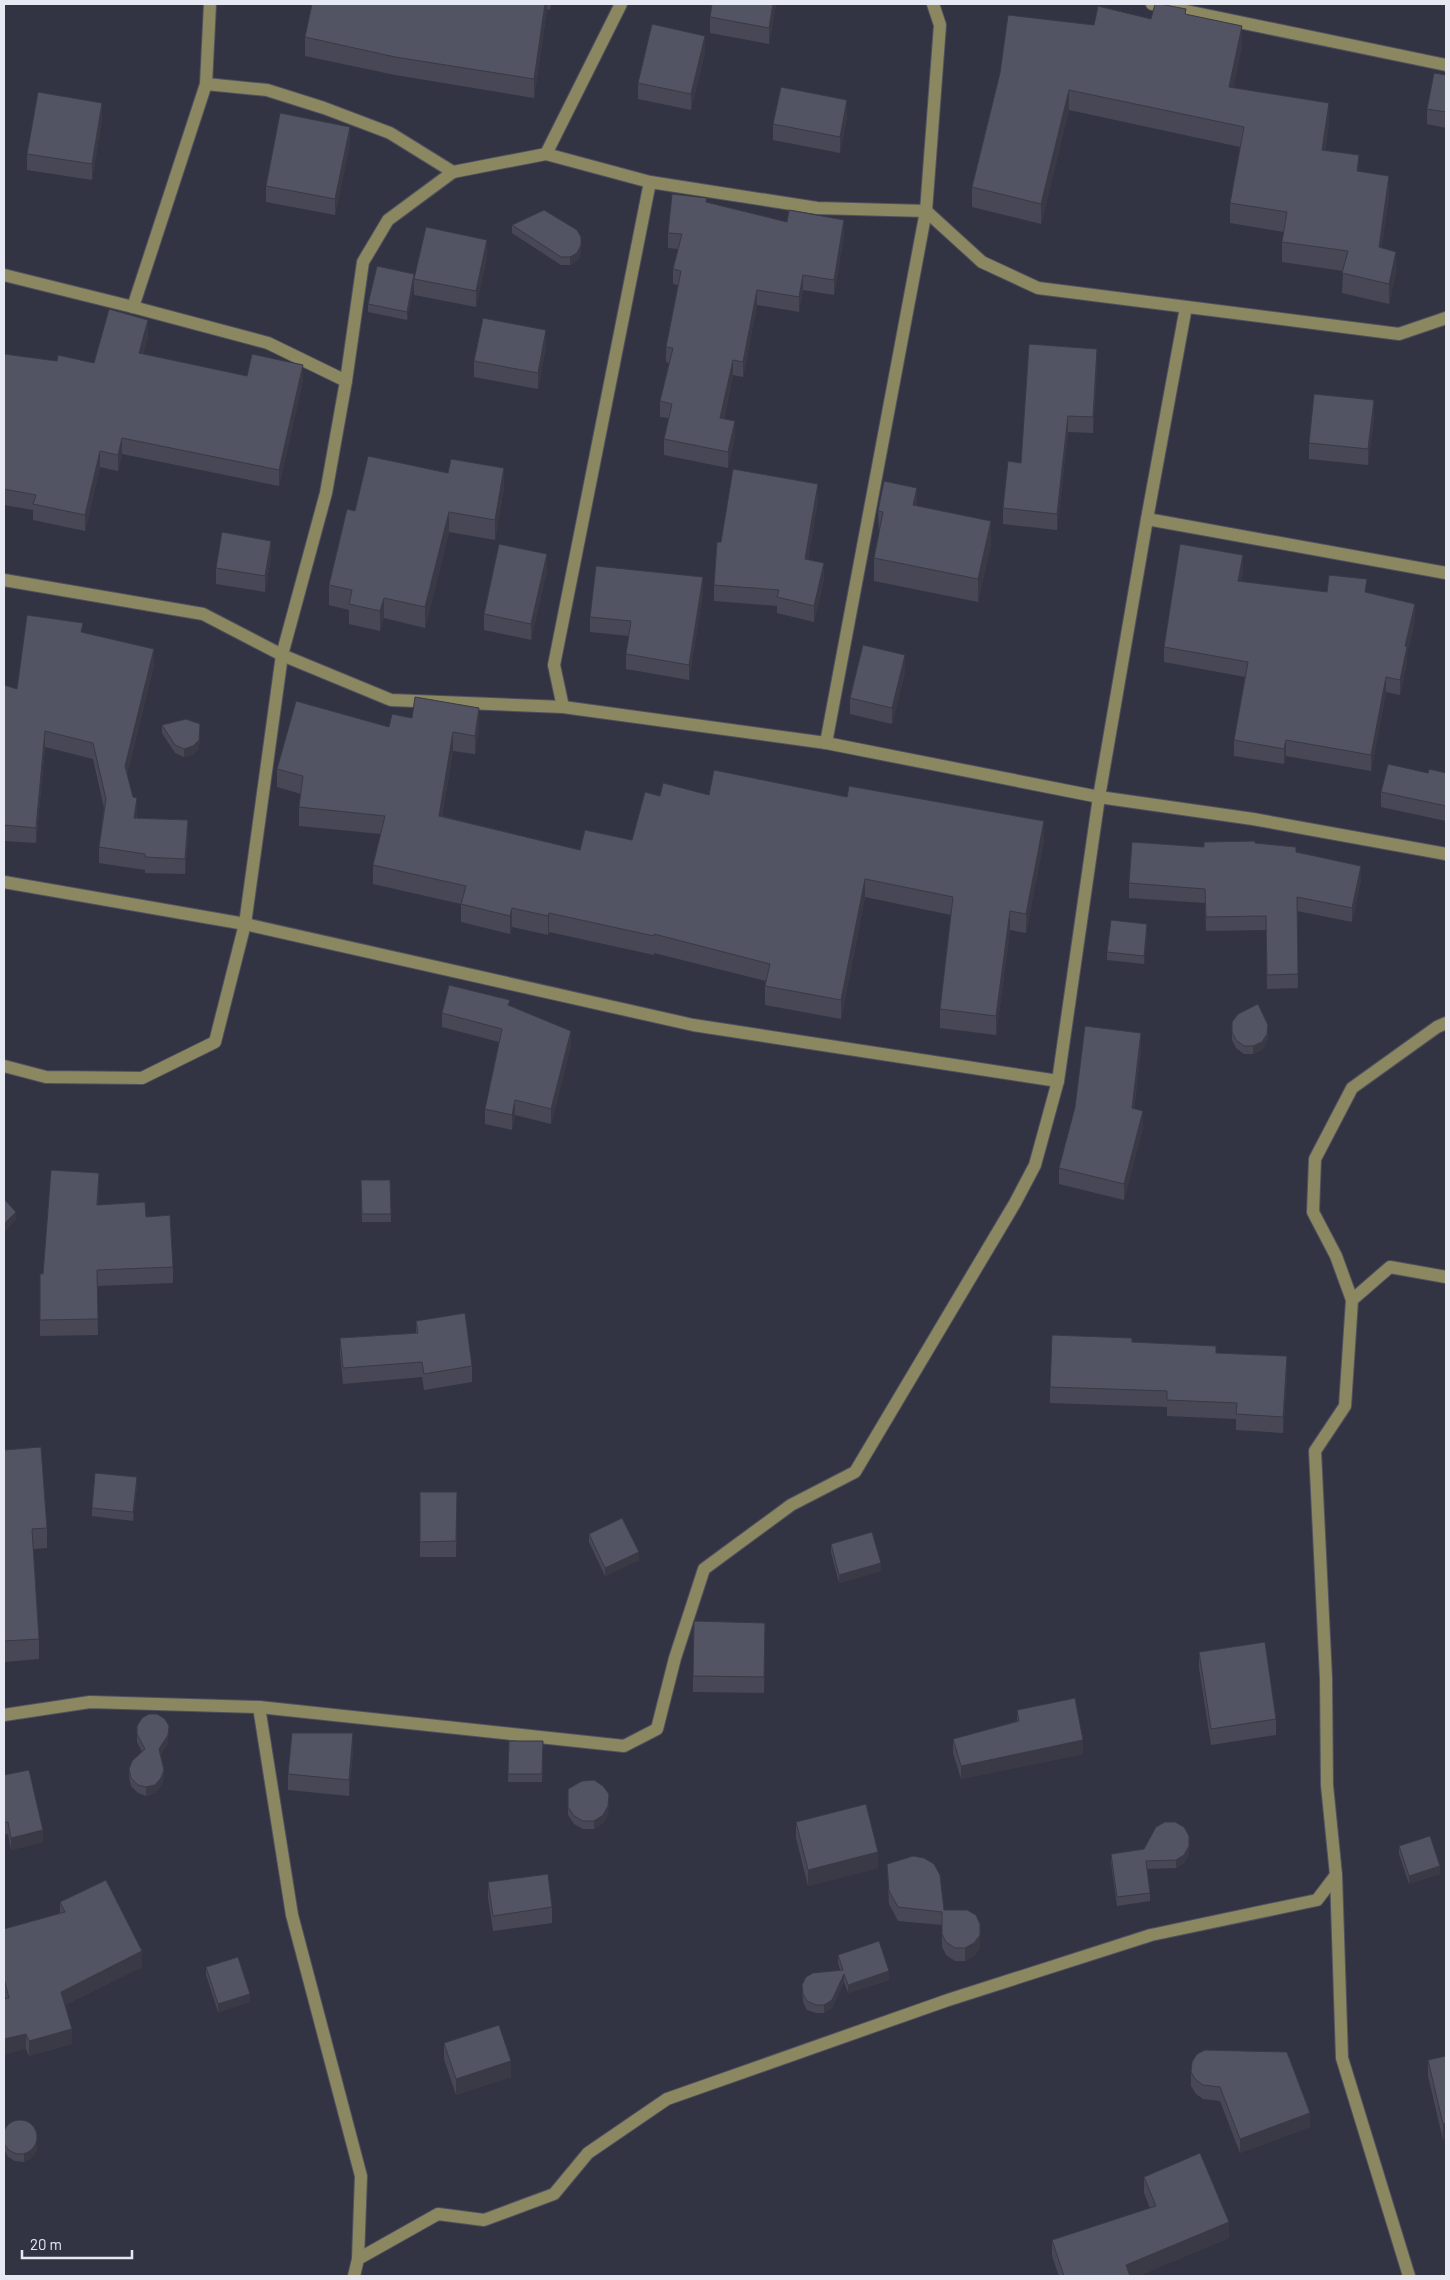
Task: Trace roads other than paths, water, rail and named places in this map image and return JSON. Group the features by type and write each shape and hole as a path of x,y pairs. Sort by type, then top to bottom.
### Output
{"street":[{"path":"133,307 206,84 210,4"},
{"path":"546,154 621,4"},
{"path":"826,743 926,211 940,25 933,4"},
{"path":"1152,4 1446,65"},
{"path":"206,84 267,90 324,108 390,132 452,172"},
{"path":"4,1066 46,1077 142,1078 215,1042 245,924 282,656 326,493 346,381 363,262 388,220 452,172 546,154 650,182 817,208 926,211 982,262 1038,288 1399,334 1446,318"},
{"path":"563,707 554,665 650,182"},
{"path":"4,275 268,343 346,381"},
{"path":"4,1714 90,1702 259,1707 624,1746 657,1729 675,1658 704,1569 791,1505 854,1472 1015,1203 1035,1165 1058,1081 1099,797 1146,519 1186,307"},
{"path":"1146,519 1446,573"},
{"path":"4,580 203,614 282,656 391,700 563,707 826,743 1099,797 1253,819 1446,854"},
{"path":"4,882 245,924 693,1025 1058,1081"},
{"path":"1409,2276 1342,2058 1336,1875 1326,1785 1326,1678 1316,1451 1345,1406 1352,1300 1336,1256 1312,1212 1315,1159 1352,1088 1437,1027 1446,1023"},
{"path":"1352,1300 1390,1267 1446,1277"},
{"path":"259,1707 292,1915 361,2176 358,2260 354,2276"},
{"path":"358,2260 438,2214 484,2220 554,2194 588,2153 667,2098 948,2000 1151,1935 1317,1900 1336,1875"}]}
